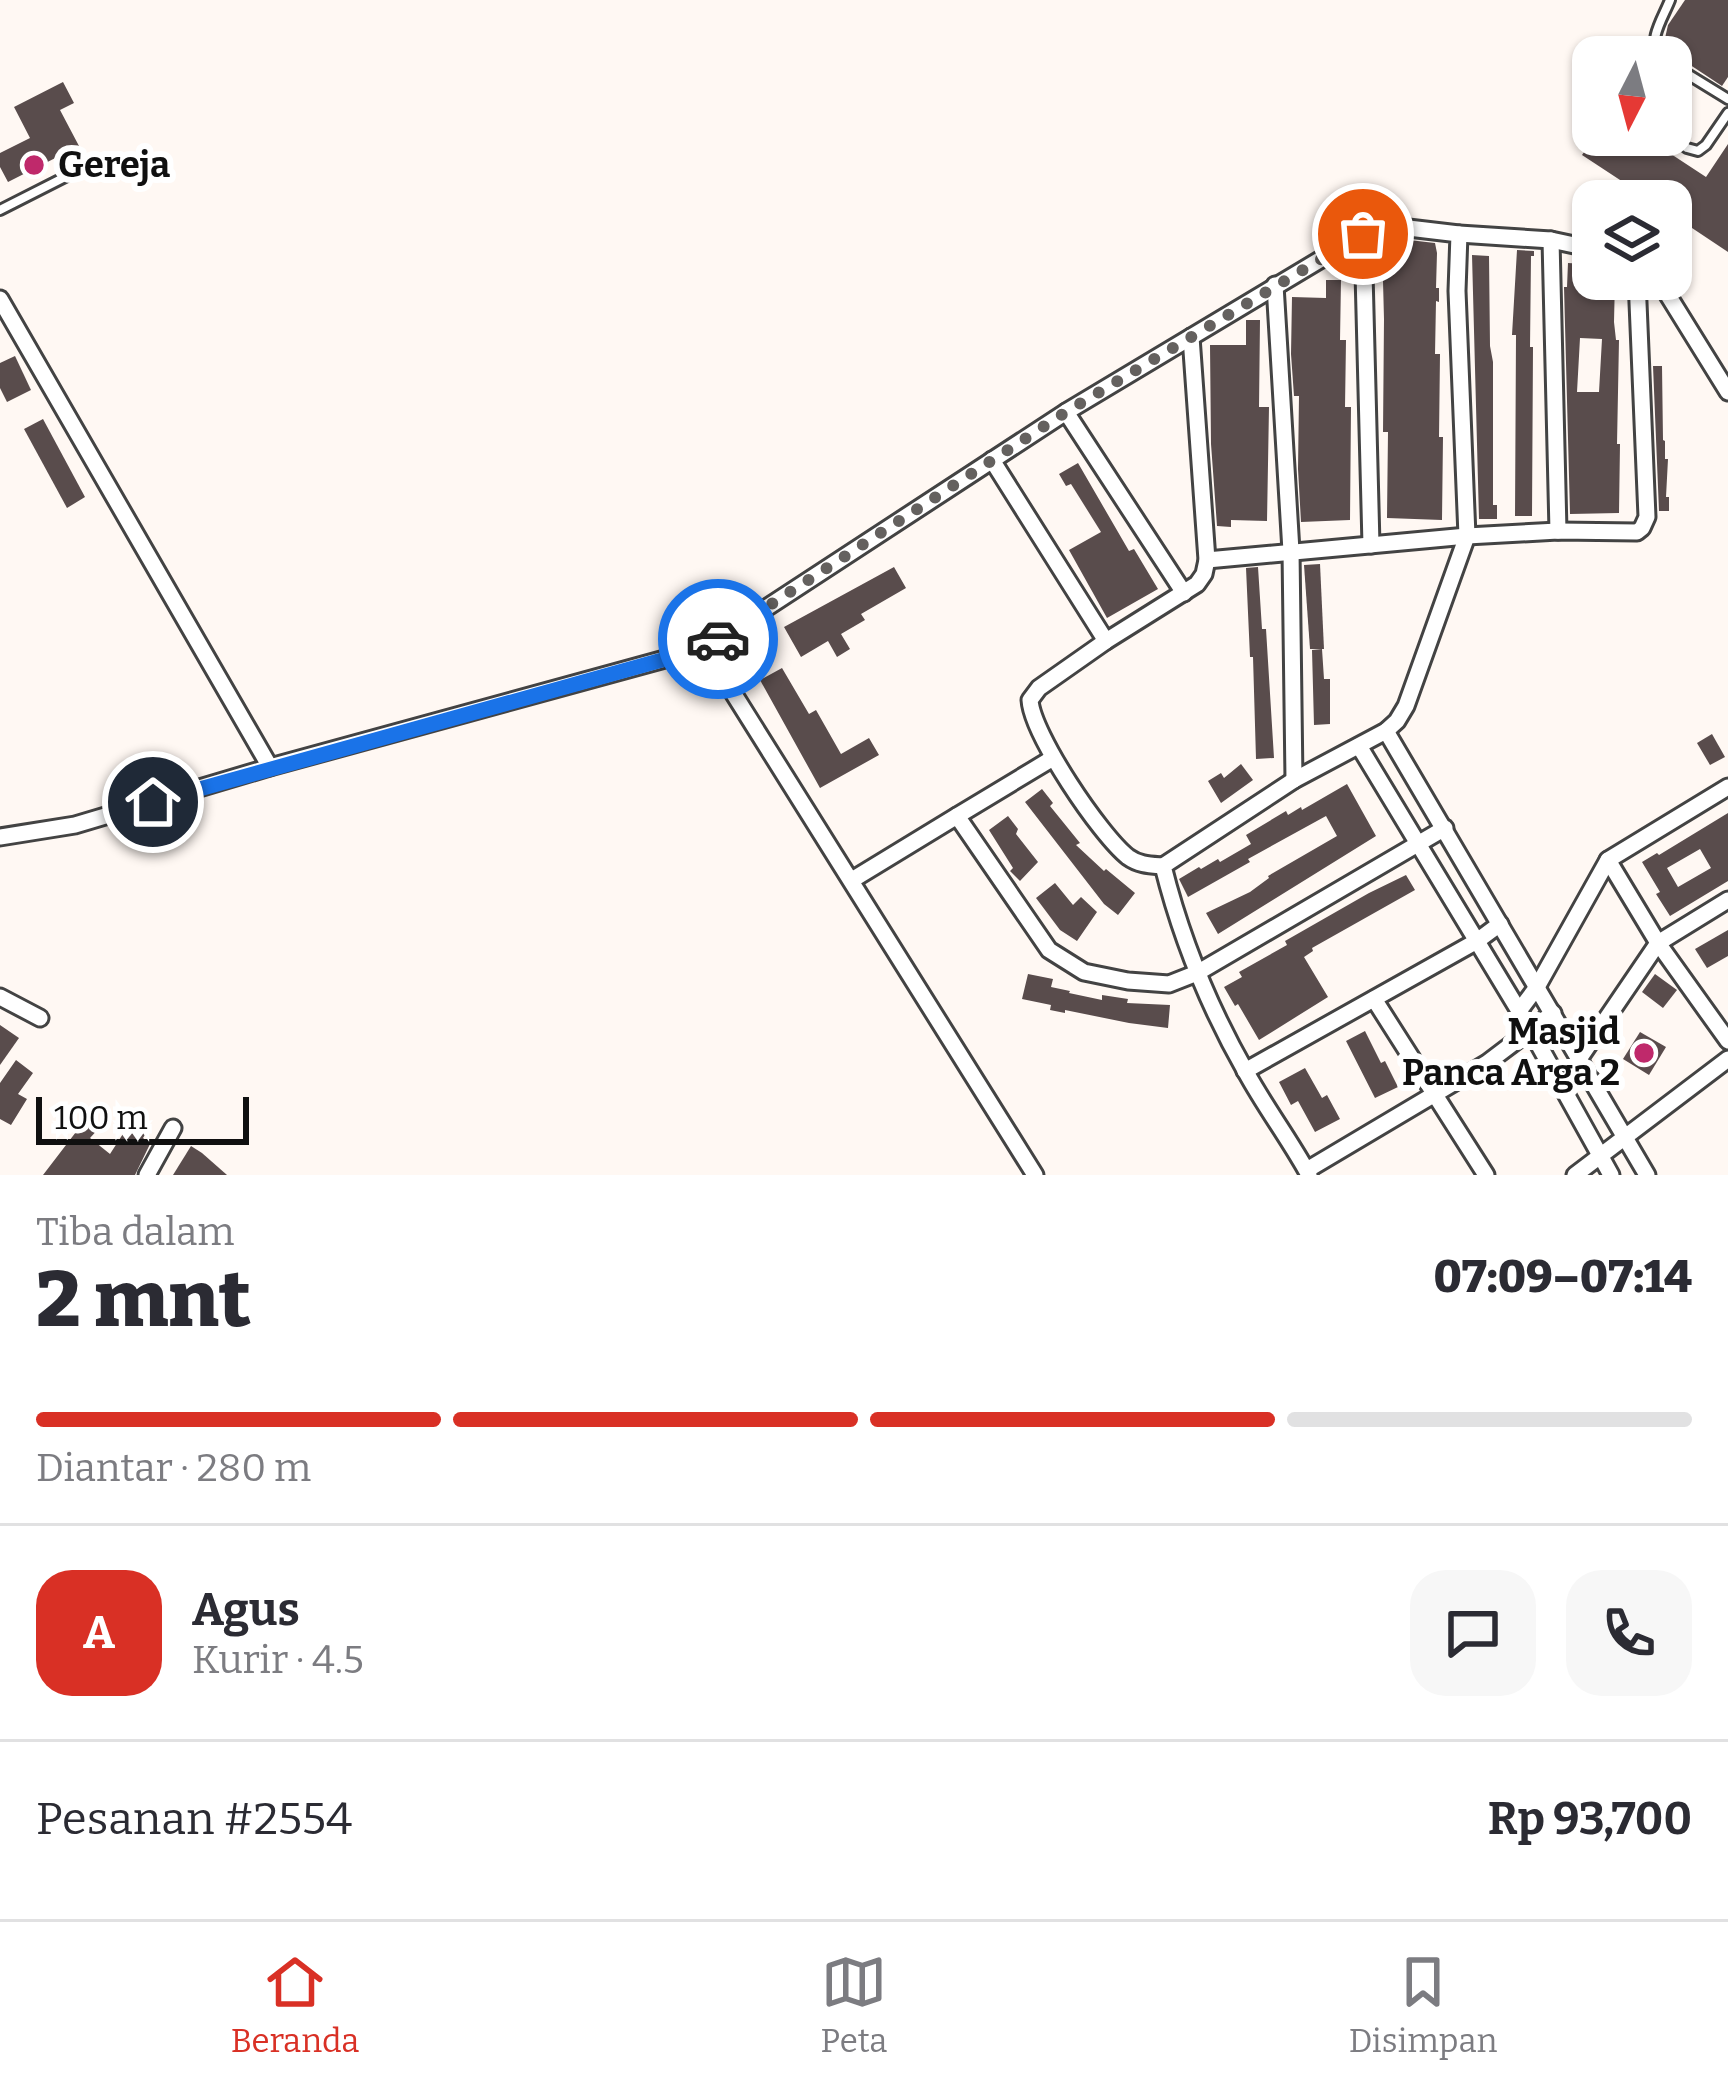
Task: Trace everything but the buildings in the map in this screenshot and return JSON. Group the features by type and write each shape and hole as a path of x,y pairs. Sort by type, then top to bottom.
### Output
{"street":[{"path":"0,837 75,825 705,648 1066,412 1363,234 1400,227 1572,244"},
{"path":"1363,234 1371,545"},
{"path":"1191,337 1207,560 1204,574 1198,584 1106,641 1039,688 1030,700 1053,758 1109,837 1140,864 1163,866 1294,780 1386,731 1401,717 1467,536 1459,234"},
{"path":"1551,240 1558,531"},
{"path":"1275,285 1291,551 1294,780"},
{"path":"0,299 270,767"},
{"path":"1207,560 1467,536 1558,531 1631,534 1642,528 1647,517 1637,300"},
{"path":"1671,300 1728,392"},
{"path":"1066,412 1184,593"},
{"path":"992,460 1106,641"},
{"path":"705,648 1035,1175"},
{"path":"1386,731 1647,1175"},
{"path":"1359,746 1530,1029 1611,1175"},
{"path":"852,880 1053,758"},
{"path":"1519,1011 1608,860 1728,787"},
{"path":"957,816 1049,950 1084,972 1169,984 1197,973 1445,828"},
{"path":"1608,860 1658,943 1728,1041"},
{"path":"1163,866 1197,973 1245,1071 1308,1173 1487,1063 1552,1013"},
{"path":"1579,1059 1658,943 1728,900"},
{"path":"1245,1071 1500,924"},
{"path":"0,998 40,1018"},
{"path":"1374,999 1486,1175"},
{"path":"1575,1175 1728,1059"},
{"path":"147,1175 173,1128"}],"lane":[{"path":"1655,36 1670,0"},
{"path":"1692,79 1728,99"},
{"path":"1692,149 1706,145 1728,113"},
{"path":"0,210 71,174"}],"way so far":[{"path":"718,639 1066,412 1363,234"}],"place":[{"name":"Gereja","path":"34,165"},
{"name":"Masjid Panca Arga 2","path":"1644,1053"}],"route":[{"path":"153,802 705,648 718,639"}]}
